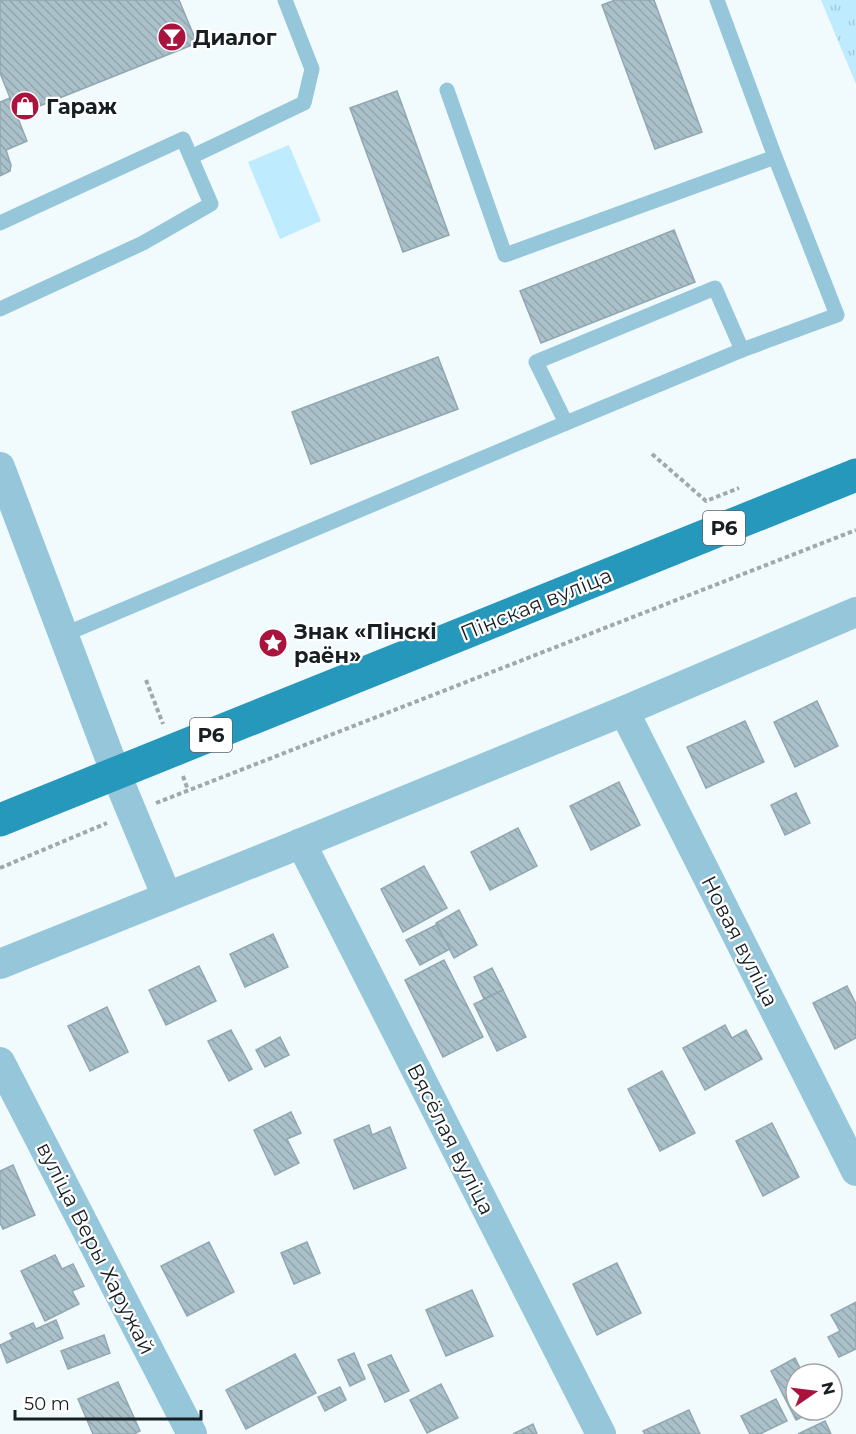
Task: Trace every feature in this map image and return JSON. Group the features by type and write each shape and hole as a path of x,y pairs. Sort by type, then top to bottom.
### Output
{"main road":[{"name":"Пінская вуліца","path":"0,820 856,475"}],"street":[{"path":"0,467 116,774 167,897"},
{"path":"0,964 624,711 856,612"},
{"name":"Новая вуліца","path":"624,711 856,1171"},
{"name":"Вясёлая вуліца","path":"301,843 600,1434"},
{"name":"вуліца Веры Харужай","path":"0,1062 192,1434"}],"lane":[{"path":"191,157 304,103 312,69 285,0"},
{"path":"63,634 742,350 837,315 717,0"},
{"path":"447,90 505,255 775,157"},
{"path":"0,223 183,139 211,204 142,243 0,309"},
{"path":"566,423 536,362 715,288 742,350"}],"path":[{"path":"652,454 705,501 739,488"},
{"path":"0,868 132,812 856,530"}],"green space":[{"path":"821,0 856,0 856,84"},
{"path":"289,145 321,221 280,239 248,162"}],"building":[{"path":"0,0 179,0 197,43 17,115 0,73"},
{"path":"615,0 654,0 702,132 655,149 602,5"},
{"path":"397,91 449,235 403,252 350,108"},
{"path":"10,98 27,141 6,150 11,165 10,171 0,176 0,102"},
{"path":"674,230 695,282 541,343 520,291"},
{"path":"438,357 458,409 311,464 292,412"},
{"path":"817,701 838,746 795,767 774,722"},
{"path":"745,721 764,762 706,788 687,747"},
{"path":"619,782 640,825 591,850 570,806"},
{"path":"796,793 810,823 785,835 771,805"},
{"path":"518,828 537,866 490,890 471,852"},
{"path":"424,866 447,908 403,932 381,889"},
{"path":"459,910 477,945 454,958 436,923"},
{"path":"436,925 450,949 420,965 406,940"},
{"path":"273,934 288,967 245,987 230,954"},
{"path":"444,960 483,1037 443,1057 405,980"},
{"path":"199,966 216,1001 166,1025 149,990"},
{"path":"492,968 503,990 484,999 474,977"},
{"path":"847,986 856,1004 856,1038 835,1049 813,1003"},
{"path":"503,990 526,1037 497,1051 474,1004"},
{"path":"107,1007 128,1052 90,1071 68,1026"},
{"path":"725,1025 732,1038 746,1030 762,1059 705,1090 683,1048"},
{"path":"231,1030 252,1069 229,1081 208,1041"},
{"path":"280,1037 289,1055 265,1067 256,1050"},
{"path":"662,1071 695,1133 660,1151 628,1089"},
{"path":"291,1112 301,1133 287,1139 299,1163 275,1175 254,1130"},
{"path":"772,1123 799,1177 763,1196 736,1141"},
{"path":"369,1125 372,1135 390,1127 406,1168 354,1189 334,1140"},
{"path":"13,1165 35,1215 3,1229 0,1223 0,1171"},
{"path":"209,1242 234,1292 187,1316 161,1266"},
{"path":"307,1242 320,1273 294,1284 281,1253"},
{"path":"55,1255 62,1269 73,1264 84,1286 72,1291 79,1304 45,1321 21,1271"},
{"path":"617,1263 641,1313 597,1335 573,1284"},
{"path":"472,1290 493,1336 446,1356 426,1310"},
{"path":"856,1302 856,1349 839,1357 828,1337 840,1331 831,1315"},
{"path":"56,1320 63,1338 7,1363 0,1345 13,1339 10,1333 33,1323 36,1329"},
{"path":"104,1335 110,1353 68,1369 61,1351"},
{"path":"354,1353 365,1379 350,1386 338,1360"},
{"path":"295,1354 316,1393 246,1429 226,1390"},
{"path":"391,1355 409,1391 385,1402 368,1365"},
{"path":"784,1364 784,1396 771,1371"},
{"path":"118,1382 140,1431 134,1434 93,1434 78,1399"},
{"path":"441,1384 458,1418 427,1433 410,1400"},
{"path":"340,1387 346,1400 325,1411 318,1397"},
{"path":"776,1399 785,1422 760,1434 750,1434 741,1416"},
{"path":"689,1410 700,1434 645,1434 643,1431"},
{"path":"825,1422 831,1434 798,1434"},
{"path":"533,1424 537,1434 513,1434"}],"place":[{"name":"Диалог","path":"172,37"},
{"name":"Гараж","path":"25,106"},
{"name":"Знак «Пінскі раён»","path":"273,643"}]}
